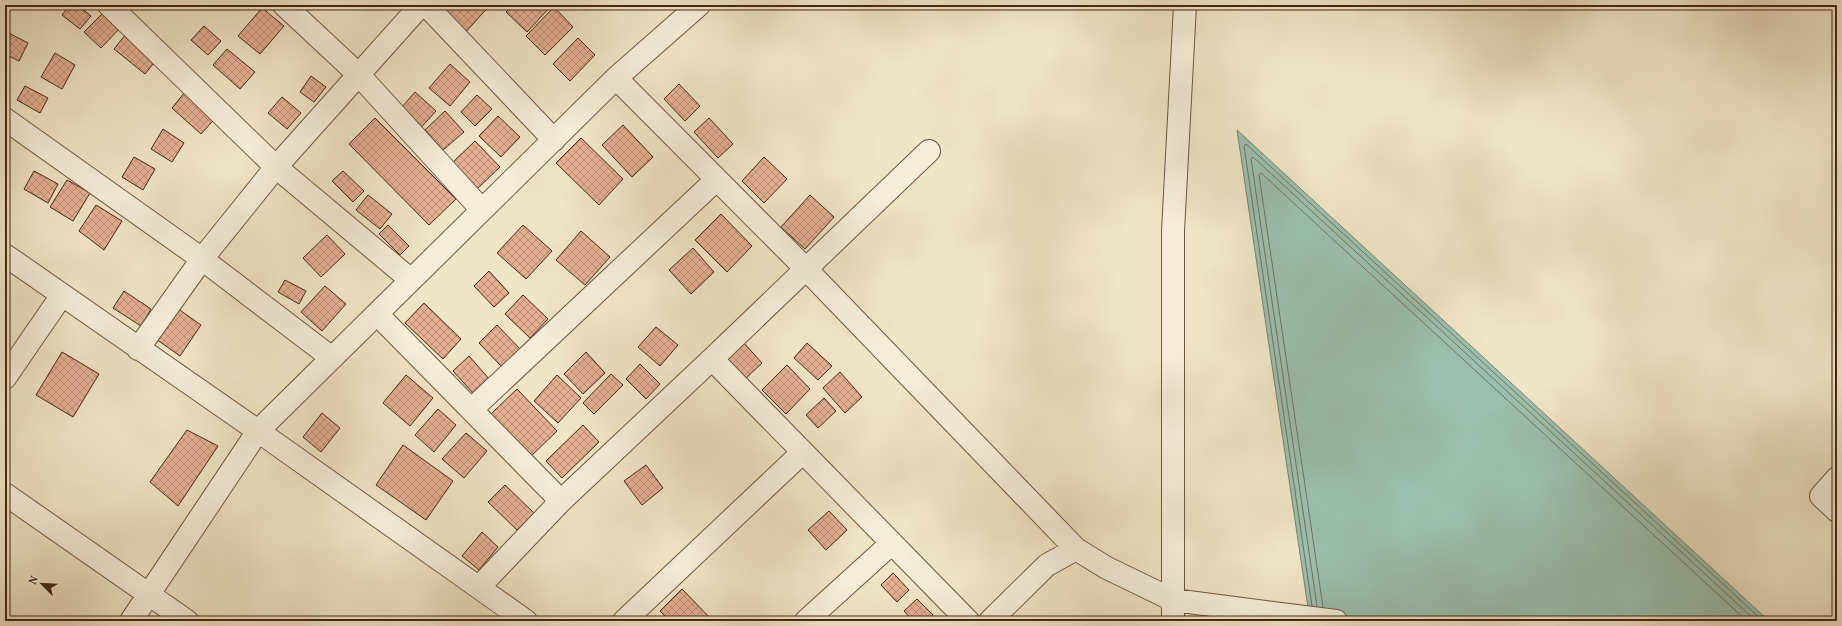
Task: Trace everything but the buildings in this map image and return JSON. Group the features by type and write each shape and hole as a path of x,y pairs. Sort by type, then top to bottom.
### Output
{"street":[{"path":"109,5 276,166 411,280"},
{"path":"284,5 359,75 482,210"},
{"path":"138,349 202,259 276,166 421,5"},
{"path":"426,5 554,140"},
{"path":"131,621 258,432 616,78 700,5"},
{"path":"1173,611 1173,231 1185,5"},
{"path":"616,78 806,269 1076,549 1173,611 1336,621"},
{"path":"5,119 202,259 332,358"},
{"path":"479,587 561,501 929,151"},
{"path":"472,409 716,180"},
{"path":"5,256 526,621"},
{"path":"5,378 62,295"},
{"path":"378,314 561,501"},
{"path":"712,359 968,621"},
{"path":"624,621 803,452"},
{"path":"1837,478 1820,496 1837,511"},
{"path":"5,494 188,621"},
{"path":"806,621 892,543"},
{"path":"990,621 1047,565 1076,549"}],"water":[{"path":"1237,130 1769,621 1310,621"}]}
